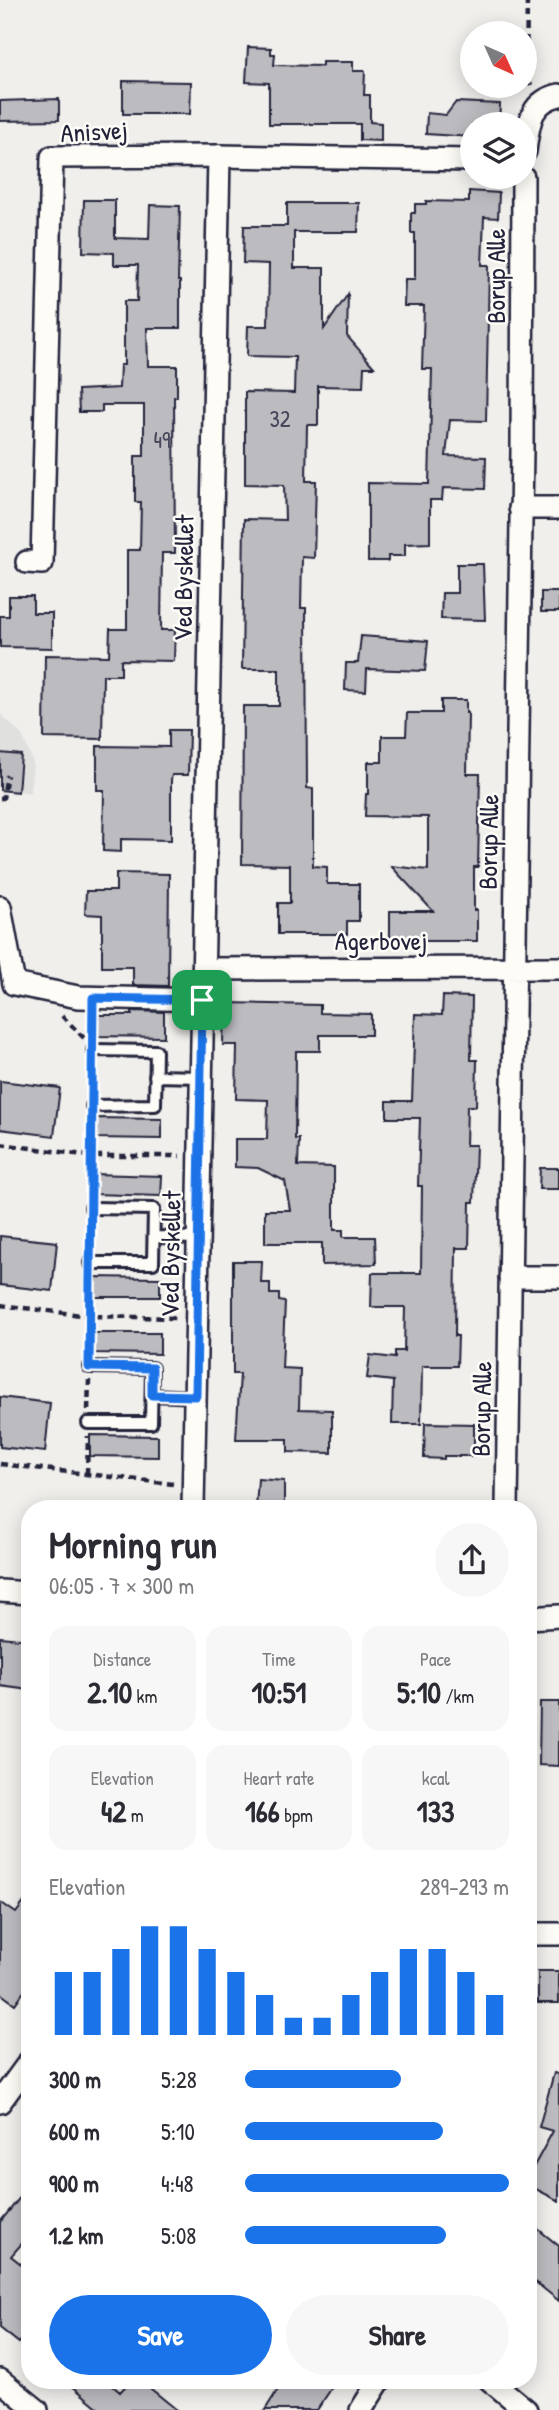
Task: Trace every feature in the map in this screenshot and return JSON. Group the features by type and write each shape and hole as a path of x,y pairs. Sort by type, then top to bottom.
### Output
{"street":[{"path":"535,112 550,98"},
{"name":"Anisvej","path":"27,562 42,563 52,157 219,156 460,160"},
{"name":"Ved Byskellet","path":"194,1500 219,156"},
{"name":"Borup Alle","path":"507,1500 522,450 523,189"},
{"path":"520,508 559,508"},
{"path":"0,908 15,984 78,997 202,1000"},
{"name":"Agerbovej","path":"203,969 559,968"},
{"path":"510,1277 559,1277"},
{"path":"0,1591 21,1592"},
{"path":"537,1617 559,1616"},
{"path":"537,1934 559,1934"},
{"path":"0,2102 21,2073"},
{"path":"0,2380 37,2410"},
{"path":"361,2410 374,2389"},
{"path":"501,2389 526,2410"}],"lane":[{"path":"92,1106 155,1105 156,1051 93,1050"},
{"path":"155,1076 201,1077"},
{"path":"90,1264 153,1264 154,1237 154,1209 91,1208"},
{"path":"154,1237 198,1238"},
{"path":"88,1423 151,1423 152,1395 152,1368 89,1367"},
{"path":"152,1395 196,1396"}],"path":[{"path":"527,0 526,73 550,98"},
{"path":"0,798 4,798 7,775"},
{"path":"87,1474 93,998"},
{"path":"0,1144 92,1156 200,1157"},
{"path":"0,1305 89,1316 197,1319"},
{"path":"0,1465 194,1486"}],"shaded area":[{"path":"0,713 22,735 33,762 30,793 0,789"}],"building":[{"path":"248,47 271,48 271,54 275,54 274,65 322,66 322,62 353,62 353,71 365,71 364,95 370,95 370,122 381,123 381,141 360,140 360,124 269,124 269,83 246,82"},
{"path":"123,81 191,82 190,114 123,114"},
{"path":"59,99 59,120 0,121 0,101"},
{"path":"456,102 500,104 500,112 460,112 460,136 426,134 427,113 446,115"},
{"path":"469,191 499,193 498,218 484,217 482,265 489,265 486,421 450,420 446,456 486,457 485,489 443,488 442,500 430,500 430,543 405,544 405,556 388,556 388,561 368,561 368,483 429,484 432,369 422,369 424,306 404,306 405,279 415,279 415,233 411,233 411,213 415,213 415,204 426,204 426,201 469,202"},
{"path":"84,200 115,200 115,238 149,239 150,205 180,206 180,328 147,328 148,366 177,366 177,397 174,397 175,553 162,553 161,630 175,630 174,661 121,660 121,675 103,675 102,739 44,738 45,655 109,656 110,629 127,629 127,550 140,550 141,502 135,502 135,456 144,456 144,405 102,405 102,412 79,412 78,390 119,388 120,365 124,365 124,301 137,301 138,265 114,265 114,253 83,252"},
{"path":"287,203 359,203 358,232 294,232 294,268 324,268 324,329 348,294 347,336 374,367 364,367 363,387 318,386 318,425 307,425 306,481 316,481 314,558 302,557 301,608 306,608 307,788 313,789 313,866 327,867 327,884 359,884 359,921 347,921 347,934 278,934 278,903 290,903 290,865 242,864 243,706 279,706 279,669 242,669 244,519 285,520 284,485 245,484 245,392 294,393 295,357 247,356 248,326 268,326 269,264 243,263 244,226 287,226"},
{"path":"457,564 483,564 485,620 441,619 442,593 457,593"},
{"path":"541,592 559,592 559,612 541,612"},
{"path":"9,596 33,596 33,613 52,613 52,648 0,647 0,616 9,616"},
{"path":"361,636 428,641 425,671 367,669 366,691 345,690 346,663 358,663"},
{"path":"441,700 466,700 467,774 480,774 478,867 474,867 477,941 390,941 390,911 433,911 391,866 428,870 428,817 365,816 368,762 382,762 382,736 406,736 407,713 441,713"},
{"path":"169,730 189,730 188,775 172,775 171,780 171,840 121,839 121,852 103,851 104,790 97,790 97,746 169,747"},
{"path":"0,753 21,755 18,792 0,790"},
{"path":"116,873 169,874 168,986 133,985 133,967 102,967 102,915 85,914 86,891 116,891"},
{"path":"443,996 472,997 471,1060 477,1060 476,1106 467,1106 466,1145 476,1145 474,1202 470,1202 469,1248 456,1248 457,1366 422,1366 421,1424 392,1424 393,1381 367,1378 370,1355 395,1358 395,1351 404,1351 405,1307 371,1307 372,1273 421,1273 422,1186 418,1186 420,1118 387,1118 387,1101 412,1101 415,1014 442,1015"},
{"path":"224,1003 320,1005 320,1013 371,1014 371,1035 320,1035 320,1051 296,1051 295,1139 299,1139 298,1166 334,1167 334,1230 343,1230 343,1237 375,1237 376,1264 322,1265 322,1243 265,1243 265,1210 290,1210 285,1181 258,1168 235,1167 235,1139 267,1139 268,1100 236,1099 237,1045 223,1045"},
{"path":"132,1011 164,1012 164,1037 95,1036 96,1015 132,1015"},
{"path":"0,1081 60,1088 54,1136 0,1129"},
{"path":"94,1118 162,1119 162,1139 94,1138"},
{"path":"540,1168 559,1168 559,1189 539,1189"},
{"path":"93,1174 162,1176 161,1196 93,1194"},
{"path":"0,1236 57,1242 52,1291 0,1285"},
{"path":"233,1261 262,1261 261,1283 270,1283 270,1294 279,1294 279,1301 285,1302 282,1368 300,1369 299,1409 332,1410 332,1453 288,1452 288,1439 236,1439 240,1374 233,1374"},
{"path":"92,1277 160,1278 160,1297 92,1297"},
{"path":"91,1333 160,1333 160,1354 91,1353"},
{"path":"0,1397 50,1403 45,1452 0,1447"},
{"path":"425,1423 474,1424 474,1456 424,1458"},
{"path":"90,1435 158,1436 158,1457 90,1456"},
{"path":"258,1479 284,1481 284,1500 257,1500"},
{"path":"0,1637 21,1639 21,1689 0,1686"},
{"path":"540,1702 559,1702 559,1766 539,1765"},
{"path":"0,1902 16,1913 21,1906 21,1996 15,2004 0,1993"},
{"path":"538,1971 559,1971 559,2003 538,2003"},
{"path":"554,2073 559,2074 559,2201 537,2190 537,2160 553,2131 539,2127"},
{"path":"21,2196 21,2244 11,2256 21,2264 19,2343 0,2328 0,2222"},
{"path":"537,2228 559,2246 559,2301 537,2283"},
{"path":"76,2389 116,2389 120,2392 123,2389 151,2389 177,2410 101,2410"},
{"path":"278,2389 331,2389 317,2410 265,2410"}],"route":[{"path":"93,998 202,1000 196,1396 152,1395 152,1368 89,1367 93,998"}]}
